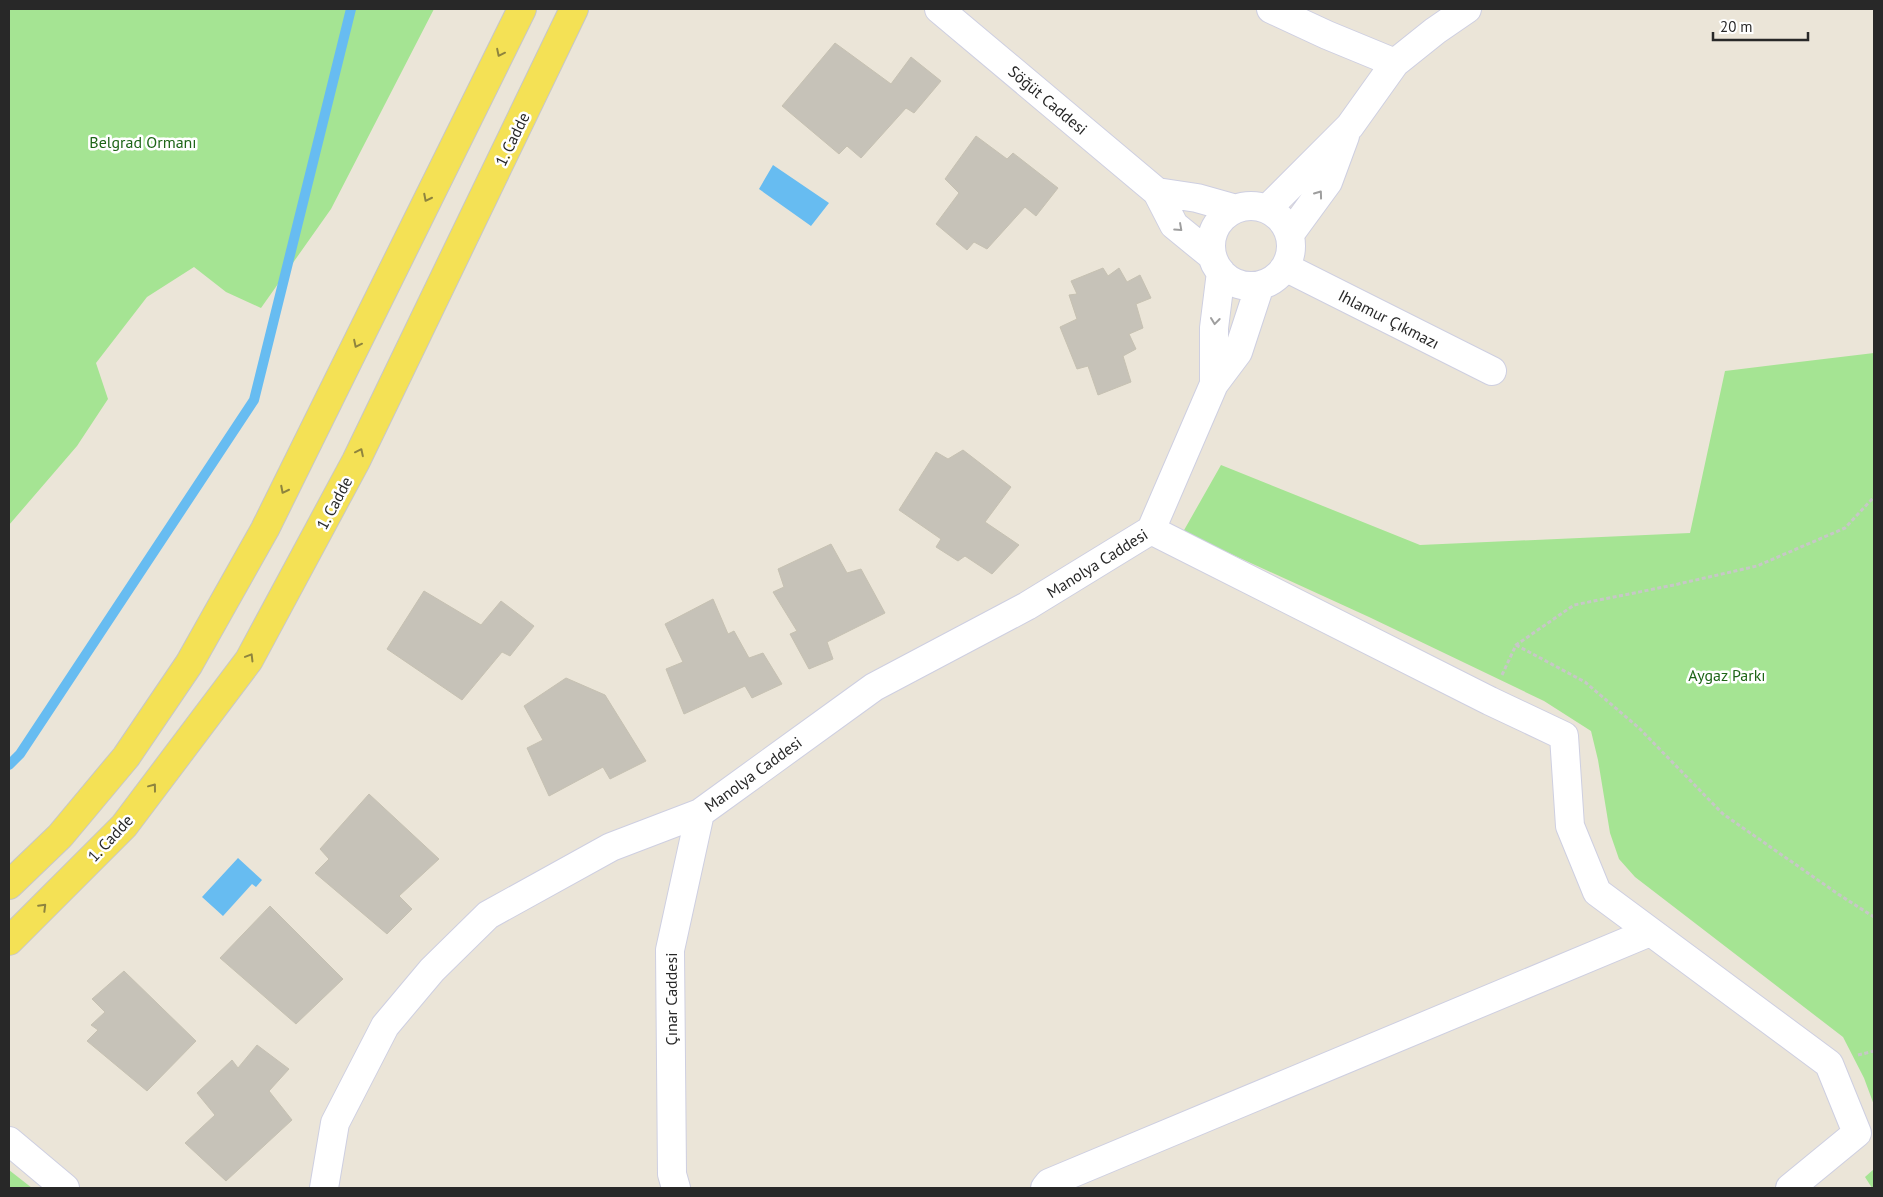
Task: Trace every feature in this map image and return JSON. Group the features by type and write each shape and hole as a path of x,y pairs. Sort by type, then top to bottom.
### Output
{"main road":[{"path":"9,885 60,836 126,757 189,664 265,529 522,9"},
{"name":"1. Cadde","path":"9,941 124,826 249,660 356,461 574,9"}],"street":[{"name":"Söğüt Caddesi","path":"939,9 1157,192"},
{"path":"1271,9 1327,36 1394,63"},
{"path":"1268,209 1350,126 1394,63 1434,31 1467,9"},
{"path":"1290,234 1328,182 1350,126"},
{"path":"1157,192 1197,198 1236,209"},
{"path":"1157,192 1174,225 1217,264 1229,279 1239,284 1249,286 1260,285 1279,276 1290,257 1292,245 1290,234 1285,223 1277,215 1268,209 1252,206 1236,209 1218,223 1213,233 1211,244 1217,264 1214,384"},
{"name":"Ihlamur Çıkmazı","path":"1285,268 1492,371"},
{"path":"1214,384 1238,352 1260,285"},
{"name":"Manolya Caddesi","path":"324,1188 335,1123 386,1026 432,970 488,915 611,847 700,813 874,687 1026,606 1151,530 1214,384"},
{"path":"1151,530 1490,701 1564,736 1570,826 1597,892 1829,1064 1857,1133 1790,1188"},
{"name":"Çınar Caddesi","path":"676,1188 672,1174 670,950 700,813"},
{"path":"1046,1188 1049,1183 1058,1179 1650,932"},
{"path":"9,1141 65,1188"}],"path":[{"path":"1490,701 1516,645 1574,605 1757,566 1846,528 1874,497"},
{"path":"1516,645 1584,682 1639,728 1723,814 1874,917"}],"green space":[{"name":"Belgrad Ormanı","path":"9,9 434,9 331,209 261,308 226,292 194,267 147,297 96,363 108,399 77,446 9,525"},
{"name":"Aygaz Parkı","path":"1874,353 1874,1105 1864,1078 1843,1037 1635,877 1619,859 1610,833 1598,760 1591,731 1544,701 1369,617 1183,532 1221,465 1420,545 1690,533 1725,371"},
{"path":"1874,1169 1874,1188 1872,1188 1865,1177"},
{"path":"9,1170 32,1188 9,1188"}],"water":[{"path":"773,165 829,203 811,226 759,189"},
{"path":"238,858 262,880 256,887 252,884 223,916 202,897"}],"building":[{"path":"835,43 891,84 911,57 941,81 914,113 906,108 861,158 847,146 839,154 782,106"},
{"path":"976,136 1007,159 1013,153 1058,188 1036,216 1025,207 987,249 974,242 967,250 936,224 959,193 945,179"},
{"path":"1103,268 1108,276 1119,268 1127,282 1140,275 1151,298 1136,304 1143,328 1129,334 1136,349 1123,356 1131,382 1098,395 1088,366 1077,369 1060,327 1077,319 1069,295 1077,294 1071,281"},
{"path":"963,450 1011,487 985,522 1019,545 992,574 965,556 958,561 936,547 941,539 899,510 936,452 948,459"},
{"path":"831,544 847,573 861,569 885,613 827,642 833,659 809,669 790,634 797,631 773,592 784,587 778,569"},
{"path":"424,591 481,625 501,601 534,626 510,656 502,652 462,700 387,649"},
{"path":"713,599 728,634 734,631 749,658 763,653 782,684 752,698 745,686 684,714 666,669 683,662 665,624"},
{"path":"566,678 605,695 646,761 610,779 603,767 549,796 527,748 543,740 524,706"},
{"path":"369,794 439,859 399,896 412,909 387,934 315,873 329,859 320,849"},
{"path":"270,906 343,979 296,1024 220,958"},
{"path":"124,971 196,1041 147,1091 87,1041 98,1030 91,1025 105,1012 92,999"},
{"path":"257,1045 289,1069 269,1091 292,1120 226,1181 185,1143 215,1115 197,1093 232,1060 238,1068"}],"waterway":[{"path":"9,765 20,754 254,400 351,9"}]}
